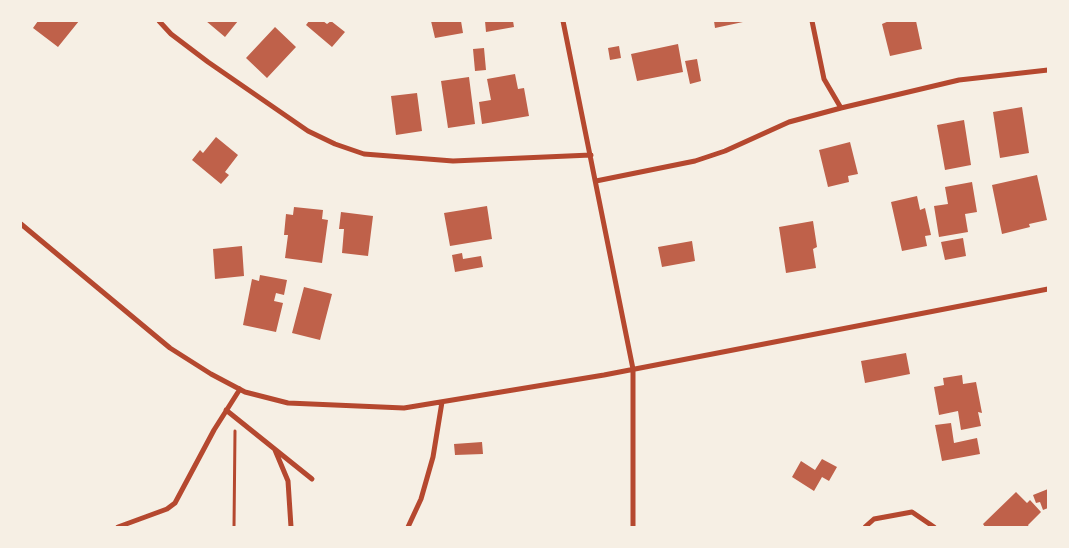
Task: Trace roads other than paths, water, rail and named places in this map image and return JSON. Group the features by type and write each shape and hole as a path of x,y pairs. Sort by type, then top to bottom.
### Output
{"street":[{"path":"159,21 171,34 208,62 308,131 335,144 364,154 453,161 591,155"},
{"path":"563,21 633,369 633,527"},
{"path":"812,21 824,79 841,108"},
{"path":"596,181 695,161 725,151 789,122 841,108 959,80 1048,70"},
{"path":"21,224 170,348 240,389 288,403 404,408 633,369 1048,289"},
{"path":"118,527 167,509 175,503 226,410 240,389"},
{"path":"408,527 420,500 433,457 442,402"},
{"path":"226,410 312,479"},
{"path":"274,449 288,481 291,527"},
{"path":"865,527 874,519 912,512 934,527"}]}
